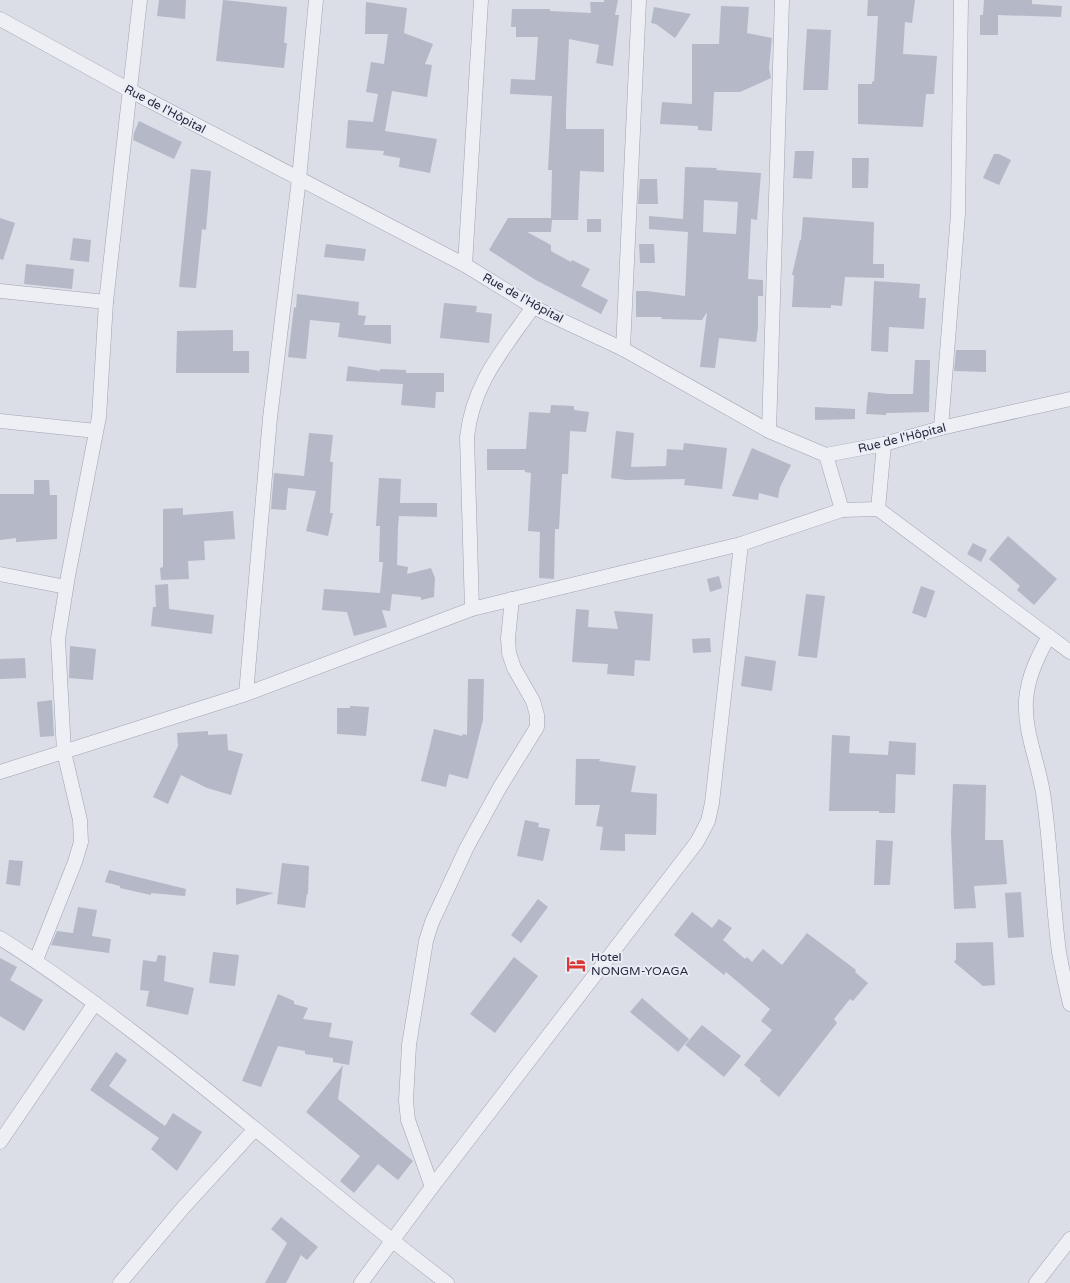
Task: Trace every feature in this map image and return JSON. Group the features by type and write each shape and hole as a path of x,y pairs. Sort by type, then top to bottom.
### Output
{"street":[{"path":"36,960 75,862 81,842 80,820 64,752 58,639 66,587 99,417 106,302 140,0"},
{"path":"246,694 270,418 299,179 316,0"},
{"path":"465,265 482,0"},
{"path":"623,349 639,0"},
{"path":"769,431 782,0"},
{"path":"941,428 958,214 960,0"},
{"name":"Rue de l'Hôpital","path":"0,19 131,91 465,265 534,306 623,349 769,431 826,455 884,444 941,428 1070,399"},
{"path":"0,291 106,302"},
{"path":"472,609 467,437 469,417 477,392 493,364 534,306"},
{"path":"0,421 96,431"},
{"path":"878,509 884,444"},
{"path":"826,455 842,510"},
{"path":"0,772 246,694 472,609 741,544 842,510 878,509 1070,652"},
{"path":"361,1283 704,831 712,803 741,544"},
{"path":"0,574 66,587"},
{"path":"432,1187 408,1120 406,1101 409,1045 426,941 432,922 467,846 537,727 533,701 514,668 509,653 508,638 512,599"},
{"path":"1049,636 1035,663 1030,680 1026,699 1027,728 1043,795 1060,953 1070,1004"},
{"path":"0,938 36,960 163,1055 392,1242 448,1283"},
{"path":"0,1142 95,1003"},
{"path":"120,1283 182,1208 255,1129"},
{"path":"1036,1283 1070,1239"}],"building":[{"path":"159,0 186,0 185,19 157,16"},
{"path":"223,0 287,7 284,43 287,43 284,68 216,61"},
{"path":"604,0 618,0 615,15 619,15 613,66 596,63 599,45 569,39 566,129 604,129 604,172 580,171 578,220 552,220 551,232 527,232 551,245 551,251 571,262 572,260 590,269 581,286 608,300 601,314 534,279 489,250 508,218 551,218 552,170 548,170 552,96 510,94 511,79 535,80 538,37 516,37 516,27 511,27 512,9 550,9 550,11 591,13 590,2 604,2"},
{"path":"868,0 915,0 912,23 905,22 903,54 937,56 934,94 926,94 923,127 858,124 858,84 872,84 872,81 874,82 878,16 867,16"},
{"path":"984,0 1032,0 1032,4 1062,6 1061,17 998,15 998,35 980,35 980,15 983,15"},
{"path":"366,2 407,8 404,33 433,44 425,64 432,65 427,97 392,91 385,131 437,139 430,173 399,167 400,158 383,155 384,151 346,148 348,120 373,122 378,94 366,92 371,62 384,64 388,34 365,34"},
{"path":"721,6 749,7 747,33 772,38 769,68 771,78 740,92 714,92 712,131 698,130 698,126 660,124 662,102 692,104 692,44 719,44"},
{"path":"654,7 691,14 675,38 656,24 651,23"},
{"path":"807,29 831,30 828,90 803,90"},
{"path":"139,121 182,142 174,159 133,140"},
{"path":"795,151 814,151 812,179 793,178"},
{"path":"994,154 999,154 1011,160 999,185 983,178"},
{"path":"852,158 869,158 868,188 852,188"},
{"path":"685,167 717,168 716,170 761,173 757,220 751,219 748,279 763,280 763,296 758,296 756,342 719,338 715,368 700,367 707,312 702,320 636,317 636,291 685,296 688,232 649,229 649,216 683,219","holes":["704,200 738,202 736,234 703,232"]},
{"path":"191,169 211,171 206,230 202,229 196,288 179,287"},
{"path":"640,179 657,179 658,204 638,204"},
{"path":"803,217 874,222 873,264 884,264 884,278 845,277 842,306 831,305 831,308 792,307 794,275 792,275 801,240"},
{"path":"0,218 15,223 3,260 0,259"},
{"path":"587,219 601,219 601,232 587,232"},
{"path":"73,238 91,240 89,262 70,260"},
{"path":"326,244 366,249 364,261 324,257"},
{"path":"639,244 654,244 655,263 640,263"},
{"path":"26,264 74,269 72,289 24,284"},
{"path":"874,281 920,284 919,298 926,298 924,329 889,327 888,352 871,351"},
{"path":"297,294 359,302 358,315 366,316 364,325 391,325 391,344 338,337 340,323 310,320 306,359 288,357"},
{"path":"444,303 477,306 476,312 492,314 489,343 440,338"},
{"path":"233,330 233,351 249,351 249,373 176,373 177,331"},
{"path":"956,350 986,350 986,372 954,371"},
{"path":"915,360 930,360 929,412 886,413 886,415 866,414 868,392 913,394"},
{"path":"348,366 380,371 380,369 406,370 406,373 444,373 444,392 436,392 435,408 401,405 403,384 346,381"},
{"path":"551,405 574,406 574,410 589,412 586,432 570,431 568,474 562,474 559,529 555,529 554,579 539,578 540,532 528,531 531,473 525,472 525,470 487,470 487,449 526,449 529,412 550,413"},
{"path":"815,407 855,409 855,419 815,420"},
{"path":"616,431 634,433 631,467 666,466 667,449 683,450 684,443 727,448 722,489 684,485 685,479 626,480 611,478"},
{"path":"309,433 333,435 330,462 333,462 330,513 333,513 328,536 306,531 316,491 288,488 286,510 271,509 274,473 304,476"},
{"path":"752,448 791,465 780,487 778,498 759,493 758,500 732,496"},
{"path":"379,478 401,479 400,503 437,503 437,517 399,516 398,527 397,565 408,567 407,574 431,568 435,578 434,597 421,600 421,597 392,594 390,611 382,610 387,627 354,636 347,612 322,610 324,589 380,593 383,562 379,562 380,526 376,526"},
{"path":"34,480 49,480 50,495 57,495 57,539 16,542 16,538 0,540 0,494 34,494"},
{"path":"183,508 183,515 233,511 235,539 204,541 205,560 188,561 189,579 161,580 160,568 163,567 163,509"},
{"path":"1008,536 1057,579 1034,605 1017,590 1020,586 989,559"},
{"path":"973,543 987,550 981,562 967,554"},
{"path":"719,576 722,588 710,592 707,579"},
{"path":"168,584 169,609 214,615 212,634 151,626 153,607 156,607 155,585"},
{"path":"921,586 935,591 926,618 912,613"},
{"path":"806,594 825,596 817,658 798,656"},
{"path":"576,609 589,610 588,627 618,629 614,611 653,614 650,661 635,660 634,676 607,674 608,664 572,662"},
{"path":"710,638 711,652 693,653 692,639"},
{"path":"70,646 96,649 93,680 69,678"},
{"path":"745,656 776,661 772,691 741,686"},
{"path":"25,658 26,678 0,679 0,659"},
{"path":"468,679 484,679 483,720 468,779 449,774 446,787 421,781 434,729 462,736 463,734 467,735"},
{"path":"52,700 54,736 40,737 37,702"},
{"path":"350,706 369,707 366,736 337,734 337,708 350,708"},
{"path":"208,731 208,735 227,734 228,750 243,754 231,795 207,788 181,775 168,804 153,797 178,746 177,733"},
{"path":"832,735 850,736 849,753 888,755 889,741 916,743 915,775 896,774 895,813 879,813 879,811 829,811"},
{"path":"576,759 600,759 599,761 636,766 631,792 657,794 656,835 625,834 625,851 600,850 603,827 596,826 600,805 575,805"},
{"path":"953,784 986,785 985,840 1003,840 1007,884 974,886 976,908 954,909 951,833"},
{"path":"525,820 539,823 538,827 550,829 543,861 517,856"},
{"path":"876,840 893,841 890,885 874,885"},
{"path":"9,860 23,861 20,886 6,884"},
{"path":"282,863 309,866 308,894 305,908 277,904"},
{"path":"109,870 186,889 185,896 151,893 151,895 120,888 120,886 105,882"},
{"path":"236,888 274,893 236,905"},
{"path":"1021,892 1024,937 1008,938 1005,893"},
{"path":"538,899 548,907 521,943 511,935"},
{"path":"78,907 97,910 92,936 111,939 109,953 51,945 57,931 73,933"},
{"path":"692,912 712,928 719,919 732,928 723,940 745,959 747,957 752,962 763,949 782,965 807,933 856,970 855,972 868,983 853,1001 850,999 834,1019 837,1023 779,1097 744,1065 772,1030 761,1021 770,1009 726,972 724,975 674,935"},
{"path":"993,942 995,985 983,986 954,962 956,959 956,943"},
{"path":"213,952 239,955 235,986 209,983"},
{"path":"158,955 166,956 164,981 194,988 188,1015 146,1006 149,991 140,990 143,960 156,962"},
{"path":"514,957 538,976 495,1033 470,1014"},
{"path":"0,958 17,967 10,980 43,1000 24,1031 0,1016"},
{"path":"278,994 294,1001 294,1004 308,1008 303,1019 332,1023 329,1037 353,1041 349,1065 333,1062 333,1058 305,1054 305,1051 278,1046 261,1087 242,1081"},
{"path":"642,998 689,1039 678,1052 630,1012"},
{"path":"702,1025 741,1056 724,1077 685,1045"},
{"path":"116,1052 127,1060 109,1086 165,1126 173,1113 202,1132 177,1171 151,1149 159,1138 90,1090"},
{"path":"343,1065 338,1099 413,1161 398,1180 378,1164 354,1193 340,1181 360,1156 306,1112"},
{"path":"281,1217 318,1247 307,1260 301,1255 286,1283 265,1283 287,1243 271,1229"}],"place":[{"name":"Hotel NONGM-YOAGA","path":"576,964"}]}
